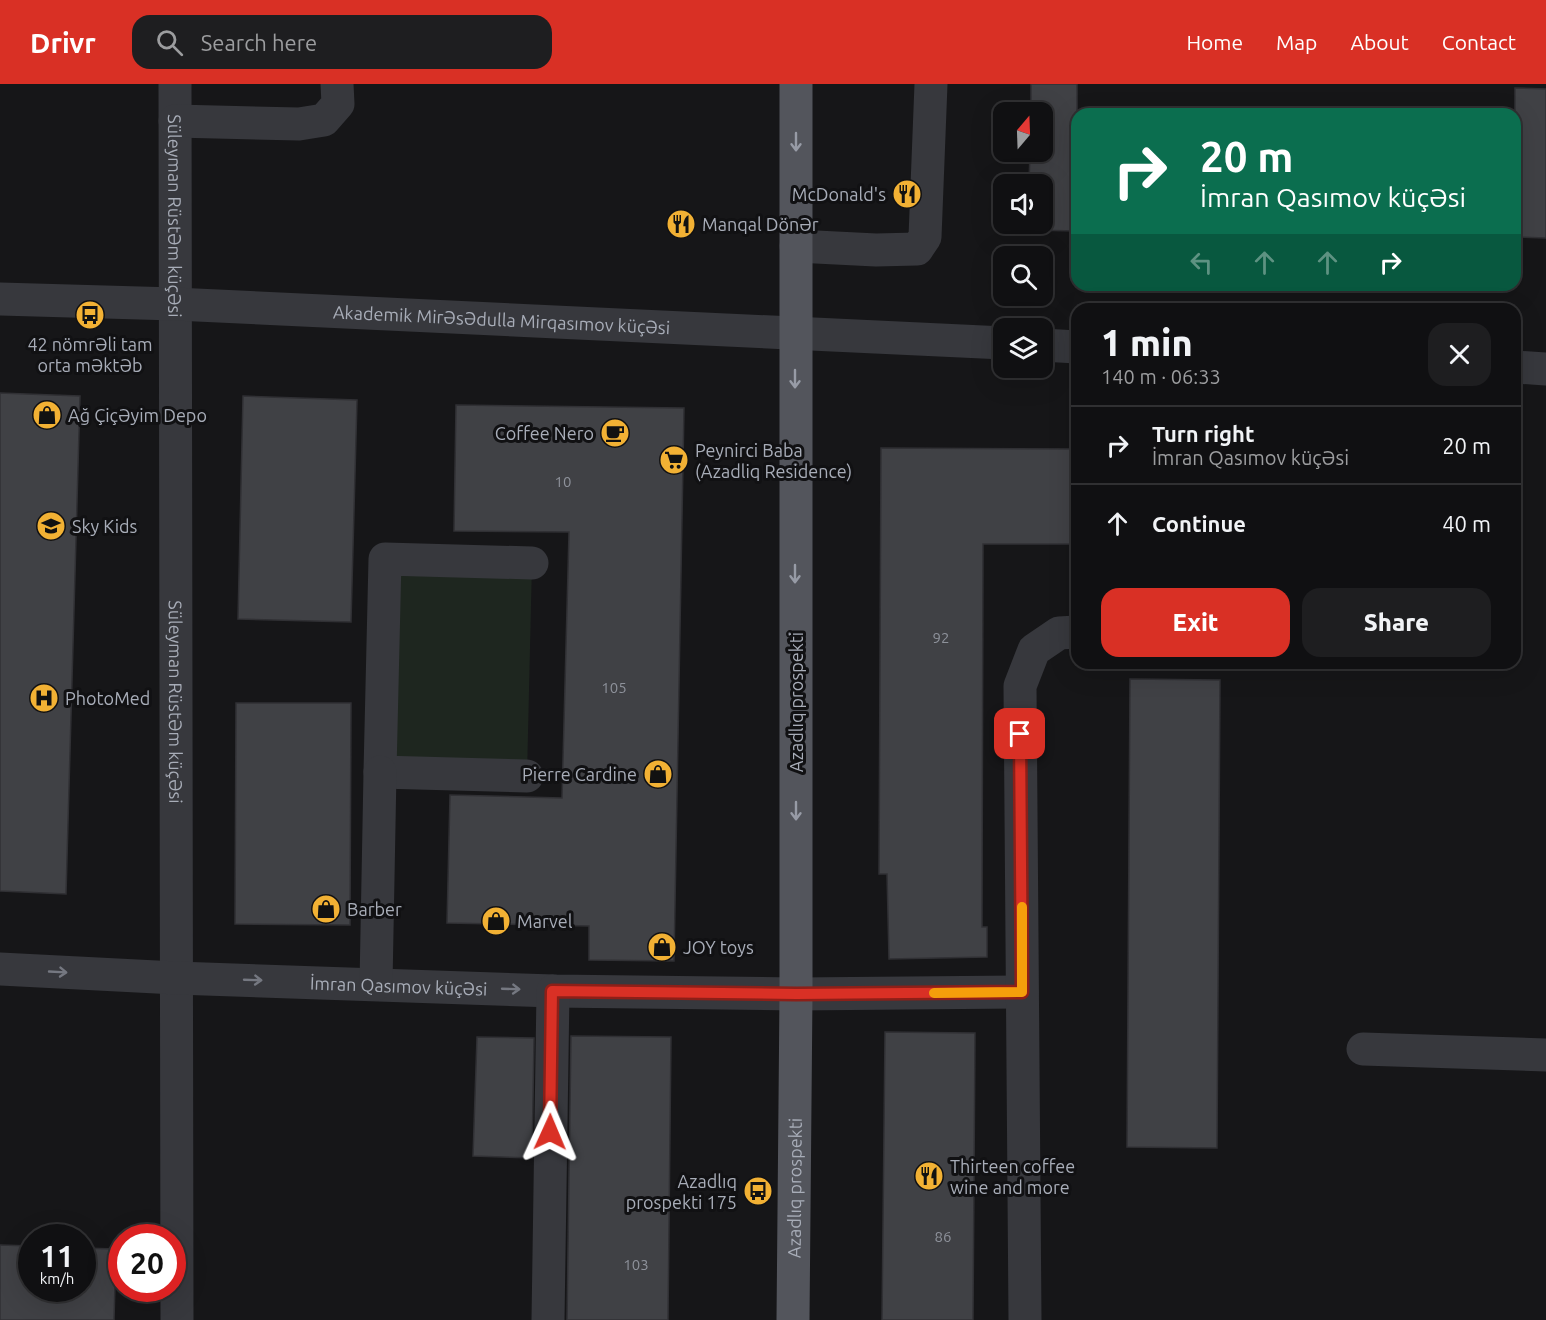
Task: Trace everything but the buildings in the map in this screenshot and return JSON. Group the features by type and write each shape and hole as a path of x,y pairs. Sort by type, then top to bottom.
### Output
{"main road":[{"name":"Azadlıq prospekti","path":"793,1320 796,994 796,84"}],"street":[{"name":"Süleyman Rüstəm küçəsi","path":"175,84 177,1320"},
{"path":"175,121 299,124 324,120 338,104 337,84"},
{"path":"796,246 876,250 917,249 925,237 931,84"},
{"name":"Akademik Mirəsədulla Mirqasımov küçəsi","path":"0,299 175,304 993,342"},
{"path":"1053,346 1071,347"},
{"path":"1521,367 1546,369"},
{"path":"376,984 385,559 532,563"},
{"path":"1025,1320 1020,686 1034,650 1059,633 1071,632"},
{"path":"380,772 527,776"},
{"name":"İmran Qasımov küçəsi","path":"0,969 176,978 552,991 796,994 1022,992"},
{"path":"548,1320 552,991"},
{"path":"1363,1049 1546,1055"}],"shaded area":[{"path":"385,559 532,563 527,776 380,772"}],"slow traffic":[{"path":"934,993 1022,992 1022,907"}],"place":[{"name":"McDonald's","path":"907,194"},
{"name":"Manqal Dönər","path":"681,224"},
{"name":"42 nömrəli tam orta məktəb","path":"90,315"},
{"name":"Ağ Çiçəyim Depo","path":"47,415"},
{"name":"Coffee Nero","path":"615,433"},
{"name":"Peynirci Baba (Azadliq Residence)","path":"674,460"},
{"name":"Sky Kids","path":"51,526"},
{"name":"PhotoMed","path":"44,698"},
{"name":"Pierre Cardine","path":"658,774"},
{"name":"Barber","path":"326,909"},
{"name":"Marvel","path":"496,921"},
{"name":"JOY toys","path":"662,947"},
{"name":"Thirteen coffee wine and more","path":"929,1176"},
{"name":"Azadlıq prospekti 175","path":"758,1191"}],"route":[{"path":"550,1132 552,991 796,994 1022,992 1020,734"}]}
